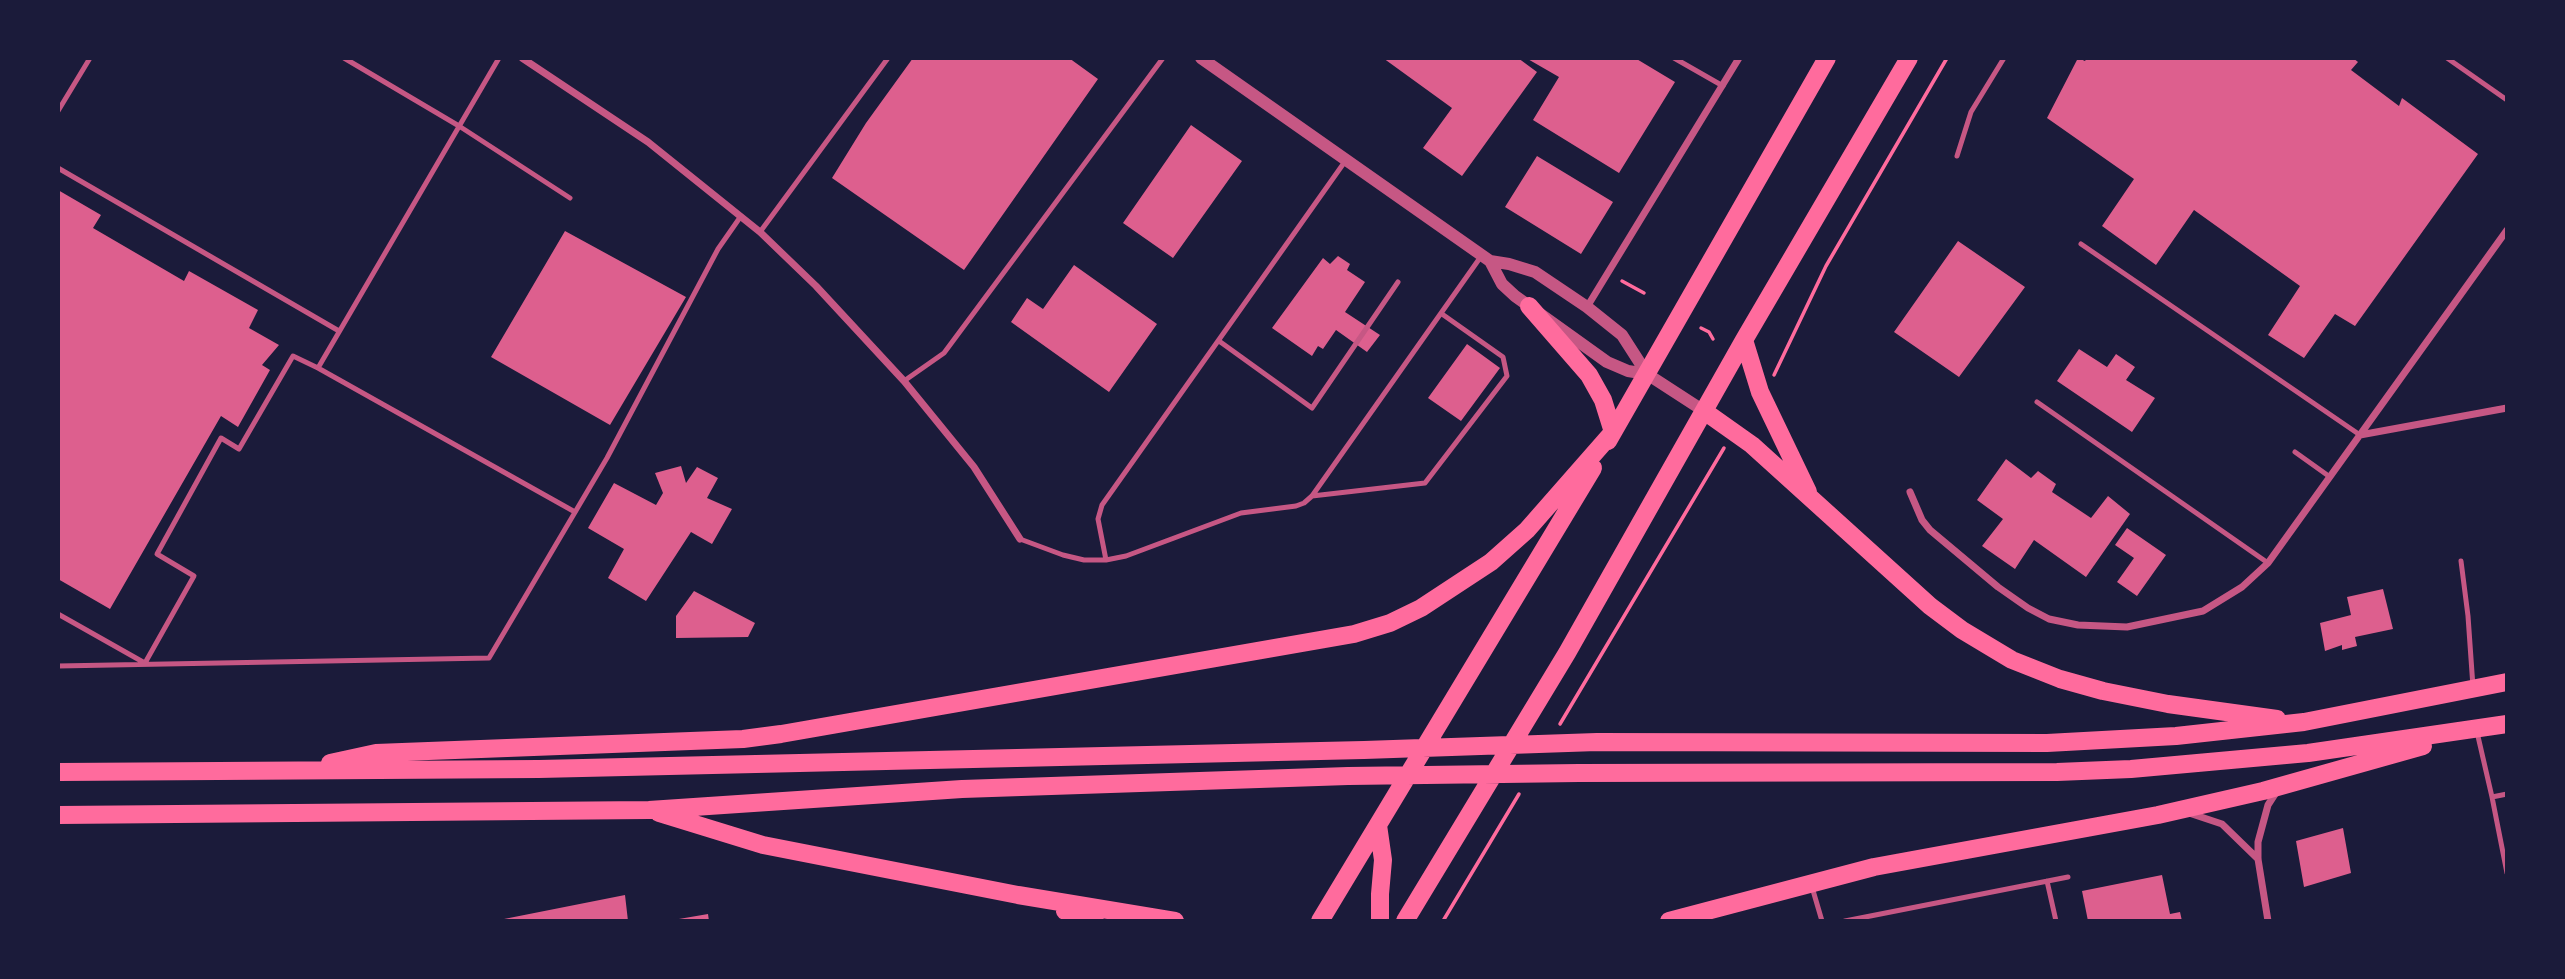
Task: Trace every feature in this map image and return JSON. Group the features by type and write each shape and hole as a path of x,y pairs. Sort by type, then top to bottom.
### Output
{"main road":[{"path":"1320,921 1597,462 1827,58"},
{"path":"1405,921 1567,653 1909,58"},
{"path":"1529,306 1589,375 1603,400 1613,432"},
{"path":"1744,341 1760,392 1809,495"},
{"path":"1704,411 1734,431 1809,495 1930,606 1962,630 2012,660 2060,679 2103,691 2168,704 2304,722"},
{"path":"291,771 376,753 743,739 1354,634 1390,623 1421,608 1491,562 1527,530 1613,432"},
{"path":"58,772 539,769 1597,742 2047,743 2176,736 2304,722 2507,682"},
{"path":"58,815 649,810 962,789 1348,776 1990,773 2131,769 2308,753 2507,724"},
{"path":"1669,921 1693,918 1874,867 2175,811 2280,787 2352,768 2476,729"},
{"path":"649,810 764,845 1018,895 1175,921"},
{"path":"1378,825 1383,860 1380,921"},
{"path":"1018,895 1095,921"}],"street":[{"path":"522,58 648,142 760,232 816,286 904,381 974,467 1020,539"},
{"path":"1201,58 1486,258 1535,272 1587,307 1622,335 1647,374"},
{"path":"1587,307 1739,58"},
{"path":"1910,492 1922,520 1930,530 1998,587 2049,619 2078,625 2127,627 2203,611 2242,587 2268,564 2507,230"},
{"path":"1486,258 1502,284 1607,362 1647,374 1704,411"},
{"path":"2360,435 2507,408"},
{"path":"2269,921 2258,859 2265,813 2280,787"},
{"path":"2175,811 2195,814 2222,824 2258,859"}],"lane":[{"path":"58,111 90,58"},
{"path":"344,58 459,126 570,198"},
{"path":"318,368 499,58"},
{"path":"760,232 888,58"},
{"path":"904,381 944,353 1163,58"},
{"path":"1674,58 1723,86"},
{"path":"1957,156 1971,112 2004,58"},
{"path":"2447,58 2507,100"},
{"path":"1106,560 1098,519 1102,505 1346,160"},
{"path":"58,168 339,331"},
{"path":"58,666 489,658 607,458 718,249 741,216"},
{"path":"2081,244 2360,435"},
{"path":"1020,539 1063,555 1084,560 1106,560 1126,556 1241,513 1296,506 1312,496 1442,314 1486,258"},
{"path":"1219,341 1312,408 1398,282"},
{"path":"1312,496 1425,483 1507,376 1503,357 1442,314"},
{"path":"145,663 194,576 157,554 221,438 239,449 293,356 575,512"},
{"path":"2037,402 2268,564"},
{"path":"2295,452 2330,477"},
{"path":"2461,561 2473,689"},
{"path":"58,614 145,663"},
{"path":"2476,729 2507,873"},
{"path":"2492,797 2507,794"},
{"path":"1845,921 2068,877"},
{"path":"2047,881 2056,921"},
{"path":"1811,883 1822,921"}],"path":[{"path":"1760,392 1780,365 1826,266 1947,58"},
{"path":"1622,281 1644,293"},
{"path":"1701,328 1709,332 1713,340"},
{"path":"1556,730 1734,431"},
{"path":"1443,921 1521,790"}],"building":[{"path":"913,58 1069,58 1098,79 964,270 832,178 866,123"},
{"path":"1383,58 1518,58 1537,72 1462,176 1423,148 1452,108"},
{"path":"1526,58 1635,58 1675,82 1619,173 1533,120 1559,77"},
{"path":"2078,58 2085,61 2087,58 2353,58 2358,62 2351,70 2399,106 2402,98 2478,154 2355,326 2335,314 2304,358 2268,335 2300,286 2194,210 2156,265 2102,226 2134,179 2047,118"},
{"path":"1191,125 1242,161 1173,258 1123,223"},
{"path":"1537,156 1613,202 1581,254 1505,207"},
{"path":"58,190 101,215 93,228 184,281 189,271 258,310 249,328 279,345 262,365 270,370 238,427 221,416 110,609 58,579"},
{"path":"565,231 686,297 610,425 491,357"},
{"path":"1958,241 2025,287 1959,377 1894,332"},
{"path":"1338,256 1350,264 1347,270 1365,282 1345,312 1380,335 1367,352 1336,330 1323,349 1318,346 1312,356 1272,328 1323,258 1330,264"},
{"path":"1074,265 1157,324 1109,392 1011,322 1027,298 1043,309"},
{"path":"1467,344 1500,368 1461,421 1428,398"},
{"path":"2079,349 2107,367 2116,354 2135,367 2126,380 2155,398 2132,432 2057,381"},
{"path":"2006,459 2031,478 2038,471 2056,484 2052,492 2091,518 2108,496 2130,514 2086,577 2034,540 2015,569 1982,546 2003,519 1977,500"},
{"path":"681,466 686,483 697,467 718,478 707,498 732,509 712,544 691,532 646,601 608,578 624,549 588,528 614,483 656,505 663,493 655,473"},
{"path":"2127,528 2166,555 2137,596 2117,582 2134,558 2115,545"},
{"path":"2383,589 2393,629 2355,637 2357,646 2342,650 2342,645 2325,651 2320,623 2351,615 2347,597"},
{"path":"694,591 755,623 748,637 676,638 676,616"},
{"path":"2343,828 2351,873 2304,887 2296,841"},
{"path":"2162,875 2170,914 2180,912 2182,921 2088,921 2082,891"},
{"path":"625,895 628,921 499,921 499,920"},
{"path":"708,914 709,921 673,921 673,920"}]}
